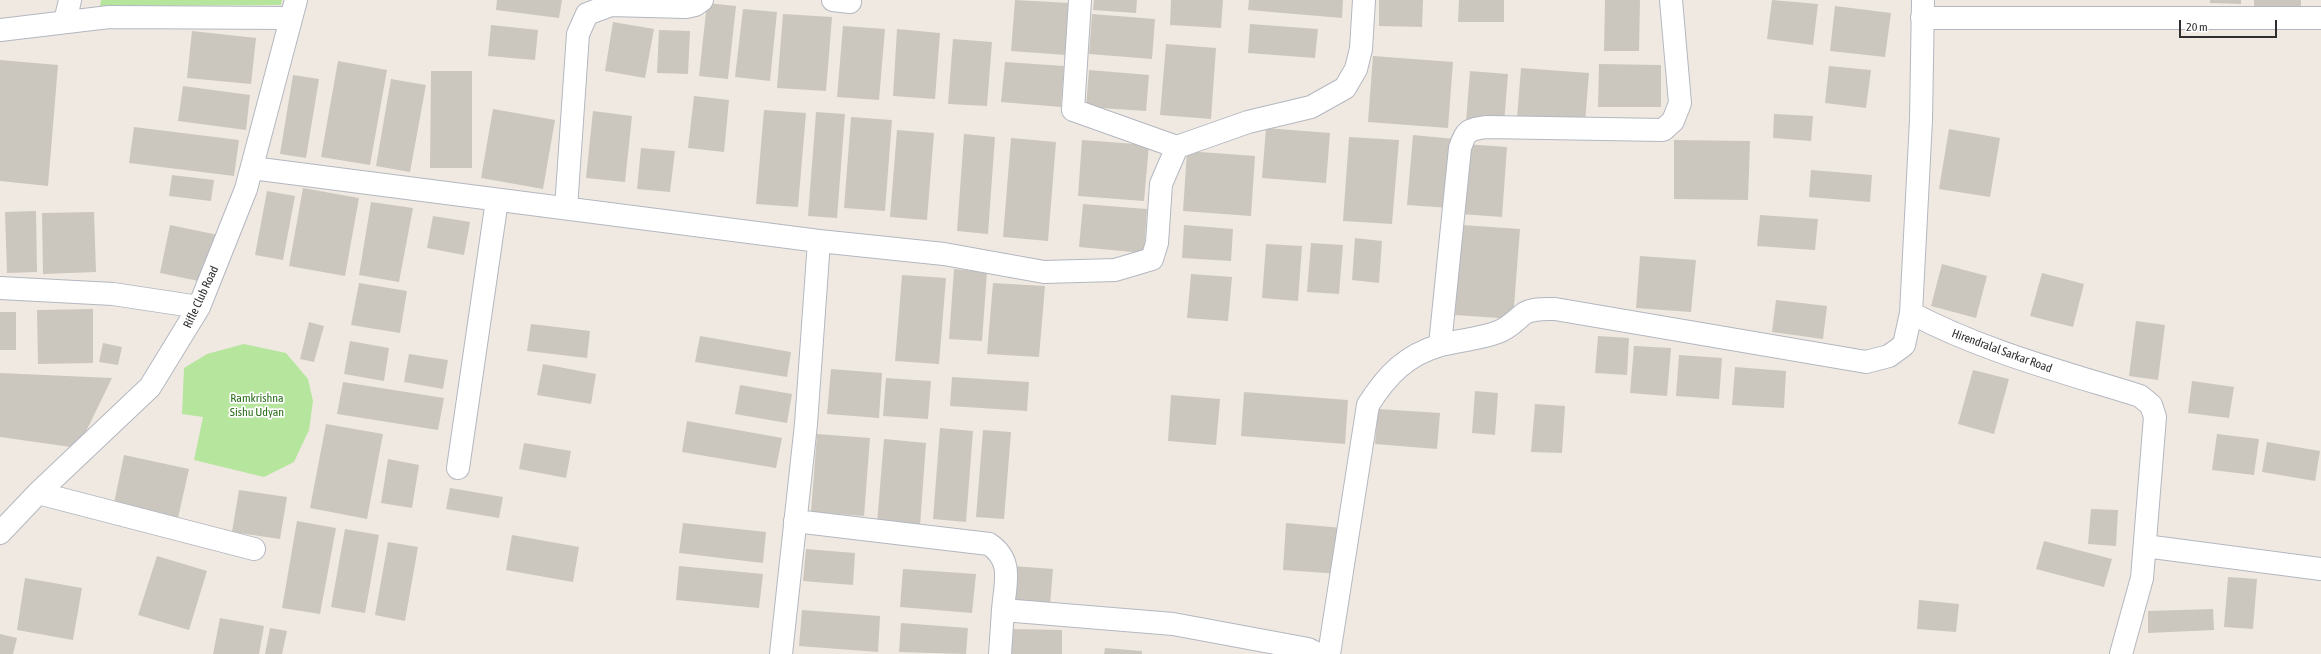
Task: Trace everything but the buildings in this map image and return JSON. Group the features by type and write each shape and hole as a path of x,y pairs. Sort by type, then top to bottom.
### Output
{"street":[{"path":"64,22 70,0"},
{"path":"566,208 578,34 587,14 610,5 686,7 695,5 702,0"},
{"path":"1080,0 1073,110 1177,147 1248,122 1311,107 1345,88 1356,69 1361,49 1364,0"},
{"path":"1440,345 1460,148 1464,134 1471,129 1486,127 1662,130 1673,121 1680,103 1671,0"},
{"path":"0,30 110,18 294,9"},
{"name":"Rifle Club Road","path":"0,533 38,493 150,387 199,307 246,189 294,9"},
{"path":"1329,654 1368,405 1382,383 1402,363 1440,345 1496,333 1511,327 1525,314 1536,309 1555,309 1866,362 1889,356 1904,345 1911,313 1921,120 1922,9 2321,18"},
{"path":"252,168 819,241 944,254 1044,272 1115,270 1152,259 1157,243 1161,184 1177,147"},
{"path":"458,468 497,200"},
{"path":"781,654 806,424 819,241"},
{"path":"0,288 113,294 199,307"},
{"name":"Hirendralal Sarkar Road","path":"1911,313 1939,328 2037,364 2140,396 2151,405 2155,417 2142,578 2121,654"},
{"path":"38,493 254,548"},
{"path":"795,521 989,544 1000,552 1006,566 1000,654"},
{"path":"2145,546 2321,569"},
{"path":"1003,610 1173,624 1308,649 1318,654"}],"green space":[{"path":"101,0 282,0 281,5 100,6"},
{"name":"Ramkrishna Sishu Udyan","path":"244,344 286,353 308,379 313,401 309,430 294,462 264,477 194,460 203,417 182,414 184,368 207,354"}]}
